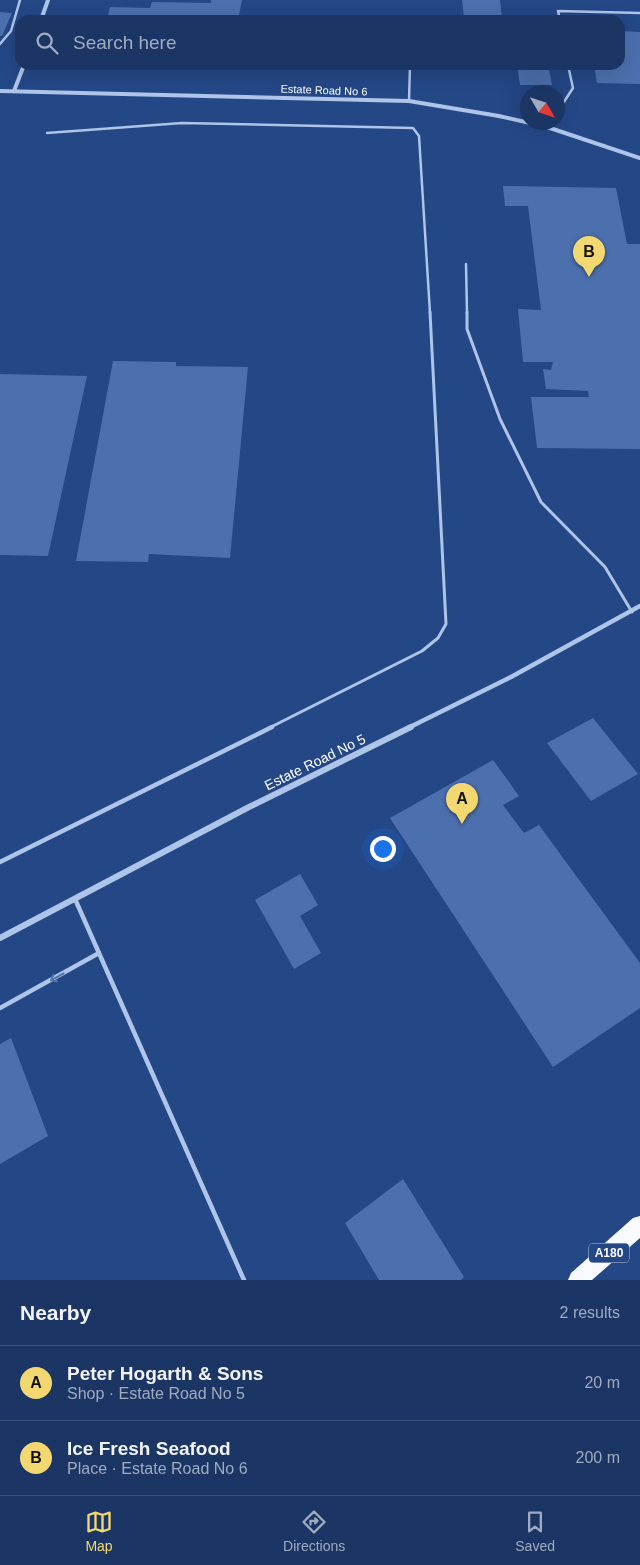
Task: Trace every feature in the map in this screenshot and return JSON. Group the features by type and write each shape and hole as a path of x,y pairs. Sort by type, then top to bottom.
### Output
{"highway":[{"name":"A180","path":"578,1280 640,1226"}],"street":[{"path":"43,15 48,0"},
{"path":"14,91 22,70"},
{"name":"Estate Road No 6","path":"0,91 409,102 520,121"},
{"name":"Estate Road No 6","path":"556,130 640,158"},
{"name":"Estate Road No 5","path":"0,938 250,807 511,677 640,606"}],"lane":[{"path":"15,15 20,0"},
{"path":"559,15 558,11 640,13"},
{"path":"0,44 10,31 15,16"},
{"path":"409,102 410,70"},
{"path":"565,100 572,88 569,70"},
{"path":"0,862 101,813 422,650 438,638 446,624 430,306 419,136 416,130 412,128 328,125 182,123 47,133"},
{"path":"466,264 467,329 500,419 541,502 605,567 632,612"},
{"path":"75,899 244,1280"},
{"path":"0,1008 99,953"}],"building":[{"path":"211,0 242,0 239,15 108,15 110,7 150,8 152,2 211,3"},
{"path":"462,0 500,0 502,15 464,15"},
{"path":"0,12 12,13 2,36 0,36"},
{"path":"625,31 640,32 640,84 597,83 595,70 625,70"},
{"path":"518,70 549,70 552,85 520,85"},
{"path":"503,186 616,188 627,244 640,244 640,449 537,448 531,397 589,397 588,391 546,389 543,369 551,370 553,362 523,362 518,309 541,310 528,206 505,206"},
{"path":"113,361 176,362 176,366 248,367 230,558 149,554 148,562 76,561"},
{"path":"0,374 87,376 48,556 0,555"},
{"path":"593,718 638,774 591,801 547,743"},
{"path":"493,760 519,796 503,805 524,833 539,825 640,963 640,1008 553,1067 390,818"},
{"path":"300,874 318,905 300,916 321,953 294,969 255,900"},
{"path":"11,1038 48,1136 0,1164 0,1044"},
{"path":"403,1179 464,1277 461,1280 379,1280 345,1223"}],"place":[{"name":"Ice Fresh Seafood","path":"589,277"},
{"name":"Peter Hogarth & Sons","path":"462,824"}]}
